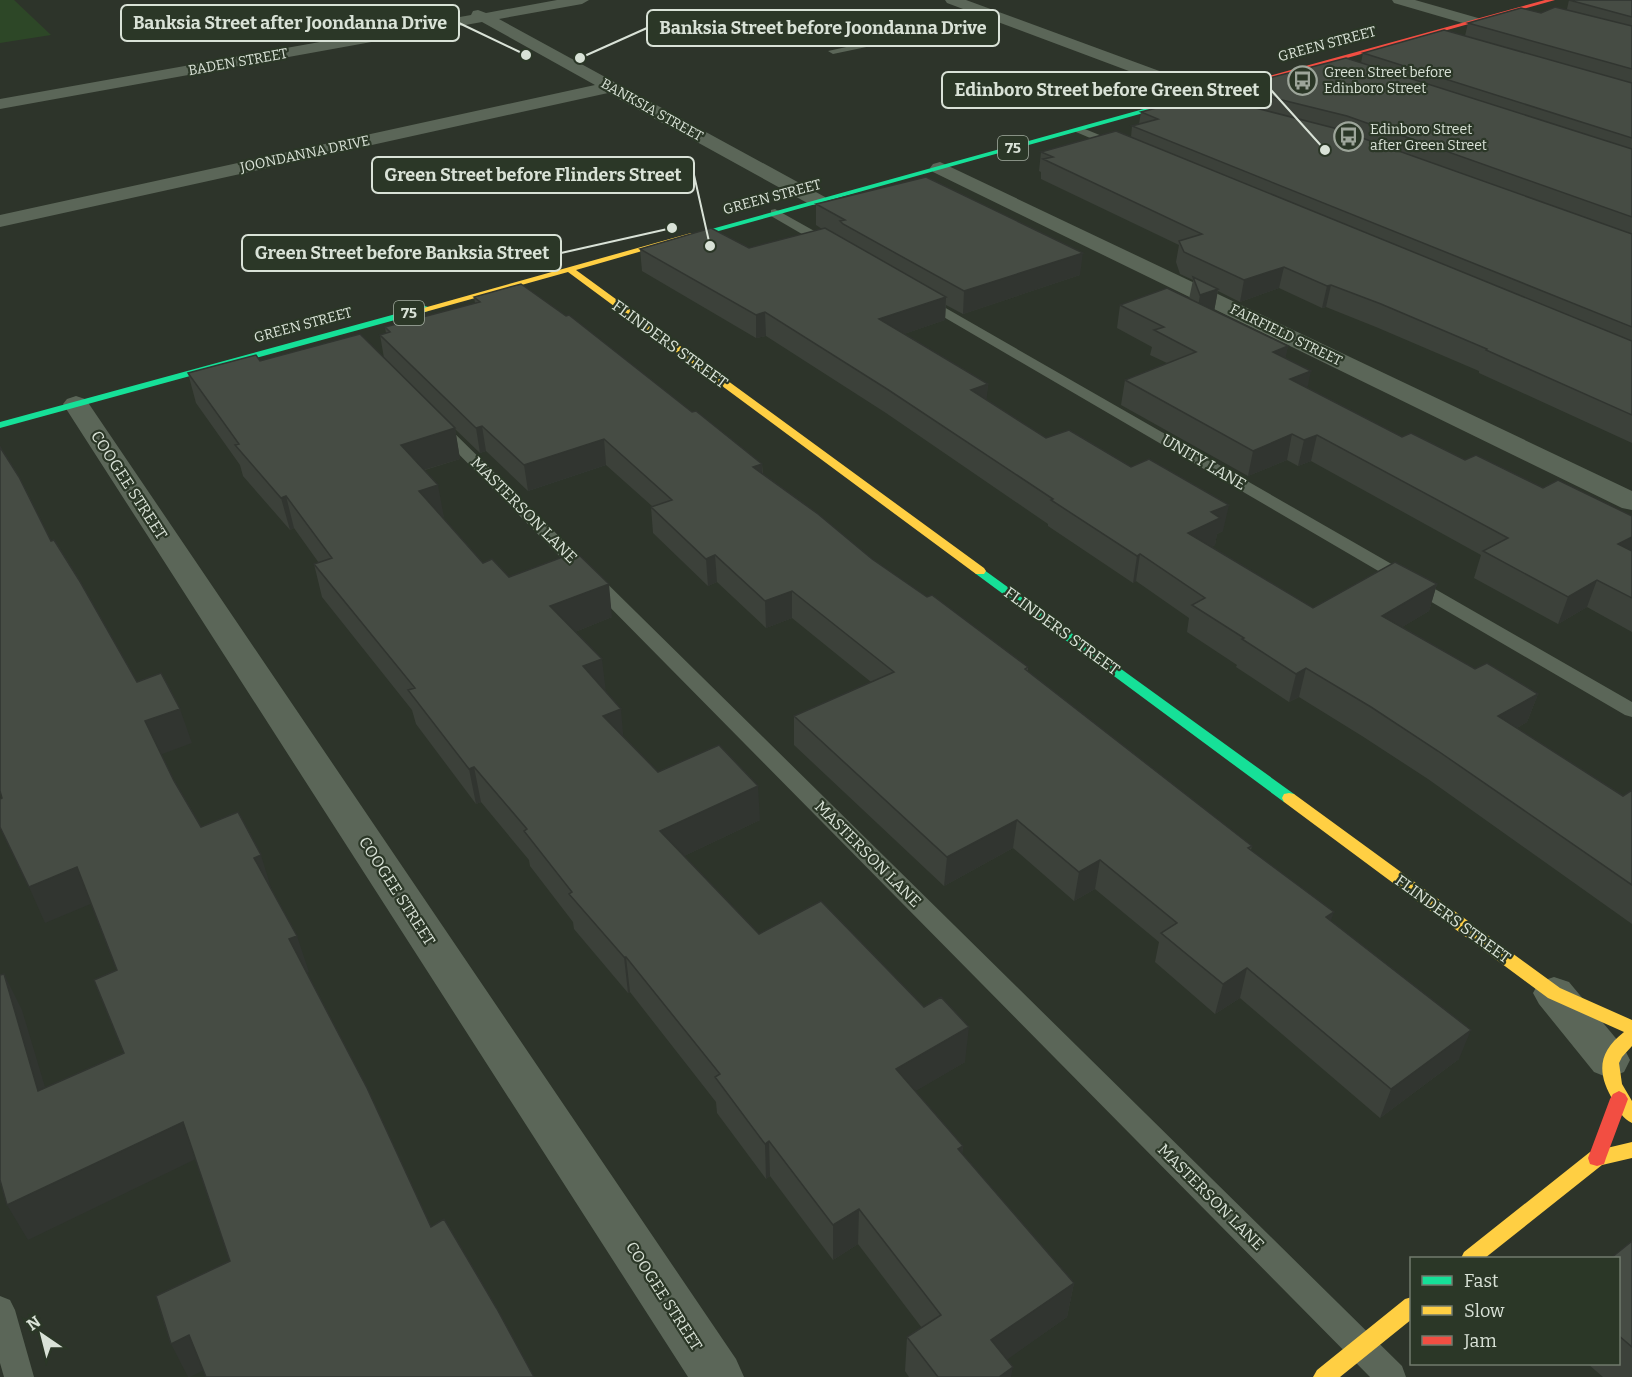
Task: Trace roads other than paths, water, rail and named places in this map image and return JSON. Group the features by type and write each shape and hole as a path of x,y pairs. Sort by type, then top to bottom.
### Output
{"main road":[{"name":"GREEN STREET","path":"0,425 1552,0"},
{"name":"FLINDERS STREET","path":"569,269 1554,993"},
{"path":"1624,1041 1611,1082 1618,1099 1632,1115"},
{"path":"1597,1158 1618,1099"},
{"path":"1473,1257 1597,1158 1632,1150"},
{"path":"1324,1377 1410,1308"}],"street":[{"name":"BADEN STREET","path":"0,104 582,0"},
{"path":"952,0 1207,93 1221,105 1293,126"},
{"path":"1399,0 1473,21"},
{"name":"BANKSIA STREET","path":"465,6 818,201"},
{"path":"1422,35 1458,46"},
{"name":"JOONDANNA DRIVE","path":"0,221 611,87"},
{"name":"FAIRFIELD STREET","path":"940,168 1632,502"},
{"name":"COOGEE STREET","path":"76,404 718,1377"},
{"name":"FLINDERS STREET","path":"1554,993 1624,1041"}],"lane":[{"path":"1518,9 1540,15"},
{"path":"833,51 997,16"},
{"path":"1320,63 1342,70"},
{"path":"1080,130 1132,152"},
{"path":"775,213 847,255"},
{"name":"UNITY LANE","path":"909,291 1632,711"},
{"path":"344,330 360,346"},
{"name":"MASTERSON LANE","path":"428,414 1391,1377"},
{"path":"0,1310 19,1377"}],"place":[{"name":"Banksia Street after Joondanna Drive","path":"526,55"},
{"name":"Banksia Street before Joondanna Drive","path":"580,58"},
{"name":"Green Street before Edinboro Street","path":"1303,80"},
{"name":"Edinboro Street after Green Street","path":"1349,137"},
{"name":"Edinboro Street before Green Street","path":"1325,150"},
{"name":"Green Street before Banksia Street","path":"672,228"},
{"name":"Green Street before Flinders Street","path":"710,246"}]}
